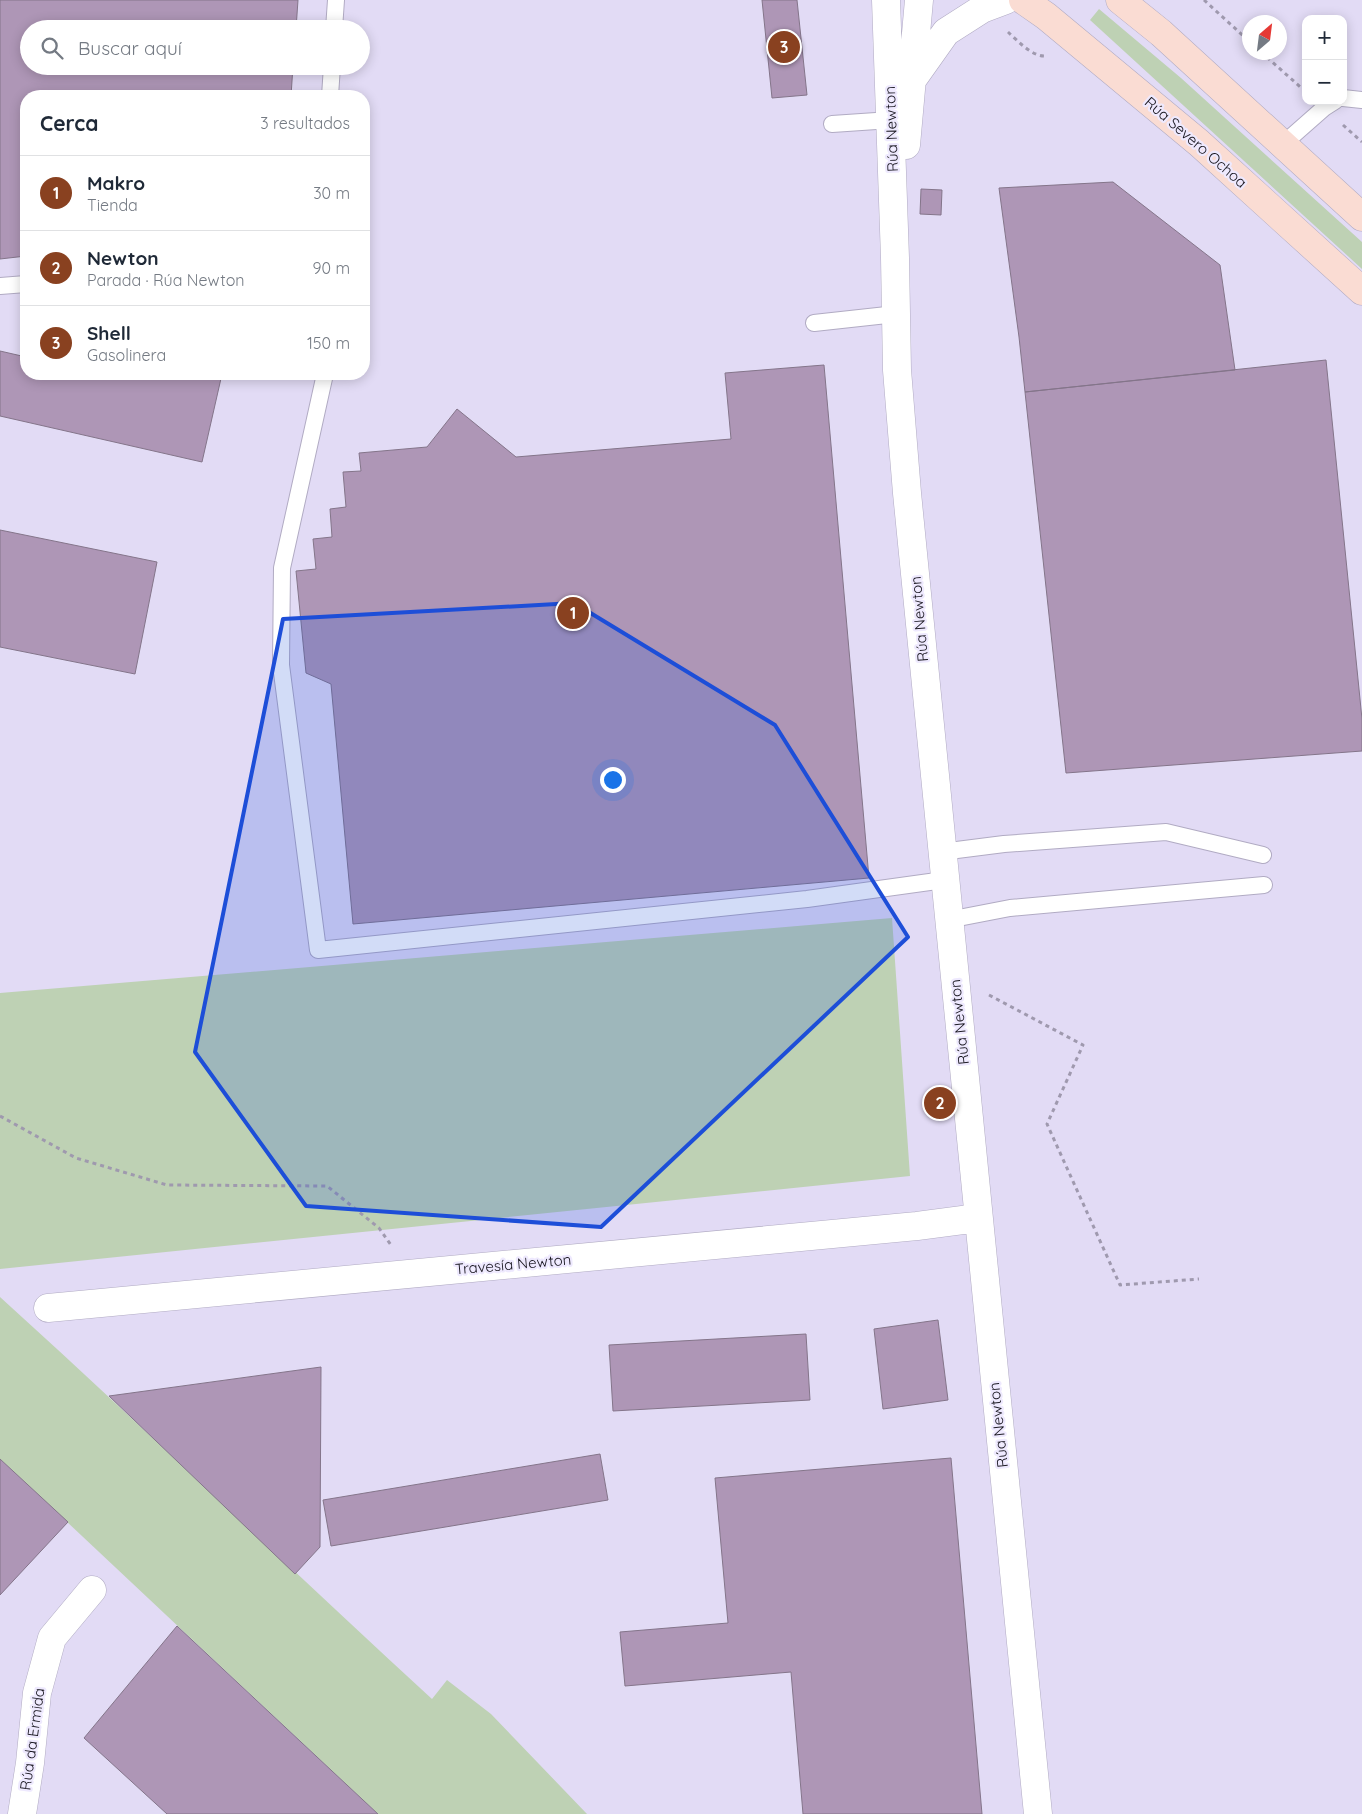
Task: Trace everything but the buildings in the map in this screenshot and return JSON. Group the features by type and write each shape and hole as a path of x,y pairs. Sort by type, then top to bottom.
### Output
{"main road":[{"name":"Rúa Severo Ochoa","path":"1023,0 1046,16 1199,143 1362,291"},
{"path":"1120,0 1161,34 1362,217"}],"street":[{"name":"Rúa Newton","path":"886,0 897,370 907,492 941,852 1038,1814"},
{"name":"Rúa Newton","path":"895,258 919,0"},
{"name":"Rúa Newton","path":"912,80 946,32 982,8 1006,0"},
{"name":"Travesía Newton","path":"48,1308 917,1226 978,1218"},
{"name":"Rúa da Ermida","path":"22,1814 30,1763 37,1693 52,1638 92,1590"}],"lane":[{"path":"335,20 336,0"},
{"path":"330,90 331,75"},
{"path":"1347,98 1362,100"},
{"path":"1282,145 1329,105"},
{"path":"832,124 891,120"},
{"path":"0,286 20,284"},
{"path":"814,323 896,314"},
{"path":"324,380 282,568 281,665 318,950 807,899 944,880"},
{"path":"941,852 1004,844 1166,832 1263,855"},
{"path":"948,920 1010,908 1264,884"}],"path":[{"path":"1204,0 1242,35"},
{"path":"1270,60 1302,88"},
{"path":"989,995 1083,1046 1047,1124 1120,1285 1199,1279"},
{"path":"0,1116 76,1158 166,1185 327,1186 378,1228 412,1274"}],"highlighted area":[{"path":"574,603 775,725 908,937 601,1227 306,1206 195,1052 283,619"}],"green space":[{"path":"1099,9 1181,78 1362,242 1362,269 1090,20"},
{"path":"892,918 910,1176 0,1269 0,993"},
{"path":"0,1297 432,1699 447,1680 491,1714 587,1814 378,1814 0,1459"}],"place":[{"name":"Shell","path":"784,47"},
{"name":"Makro","path":"573,613"},
{"name":"Newton","path":"940,1103"}]}
